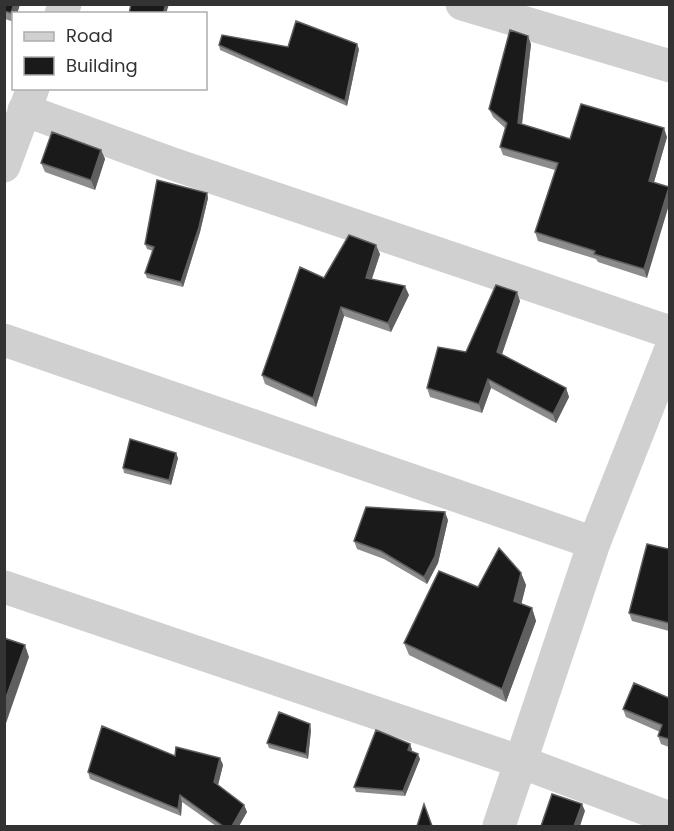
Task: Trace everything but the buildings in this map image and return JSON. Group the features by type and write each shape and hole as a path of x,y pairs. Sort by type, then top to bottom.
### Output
{"street":[{"path":"462,4 669,66"},
{"path":"4,166 29,99 195,172 669,332"},
{"path":"4,340 594,543"},
{"path":"500,826 594,543 669,351"},
{"path":"4,587 521,762 669,818"}]}
